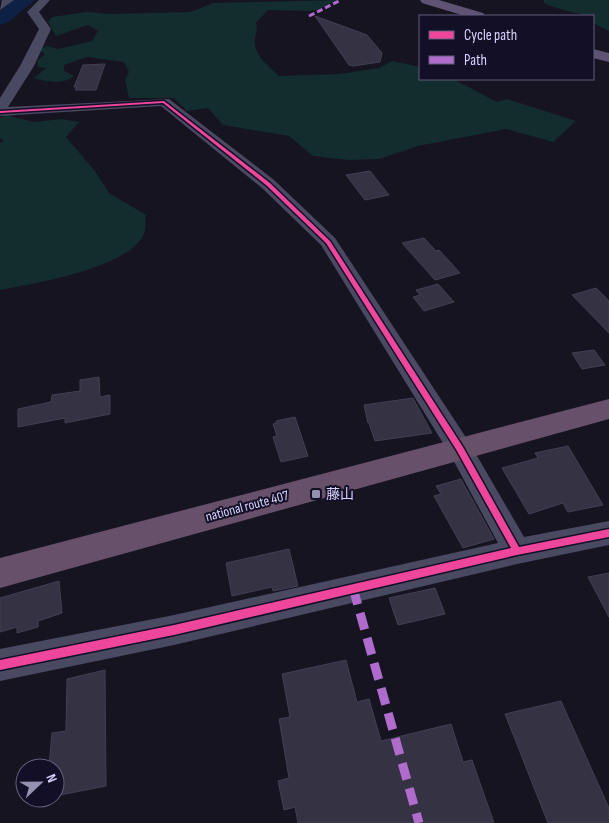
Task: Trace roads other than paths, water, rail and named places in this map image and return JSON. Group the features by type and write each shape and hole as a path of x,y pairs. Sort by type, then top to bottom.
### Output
{"highway":[{"name":"national route 407","path":"0,572 609,409"}],"main road":[{"path":"426,0 475,15"},
{"path":"594,52 609,58"}],"street":[{"path":"0,7 8,0"},
{"path":"0,110 27,66 45,29 33,12 45,0"},
{"path":"0,110 159,102 170,105 268,184 328,242 460,450 517,551"},
{"path":"0,665 174,630 517,551 609,533"}],"waterway":[{"path":"0,19 26,0"}],"place":[{"name":"藤山","path":"316,494"}]}
